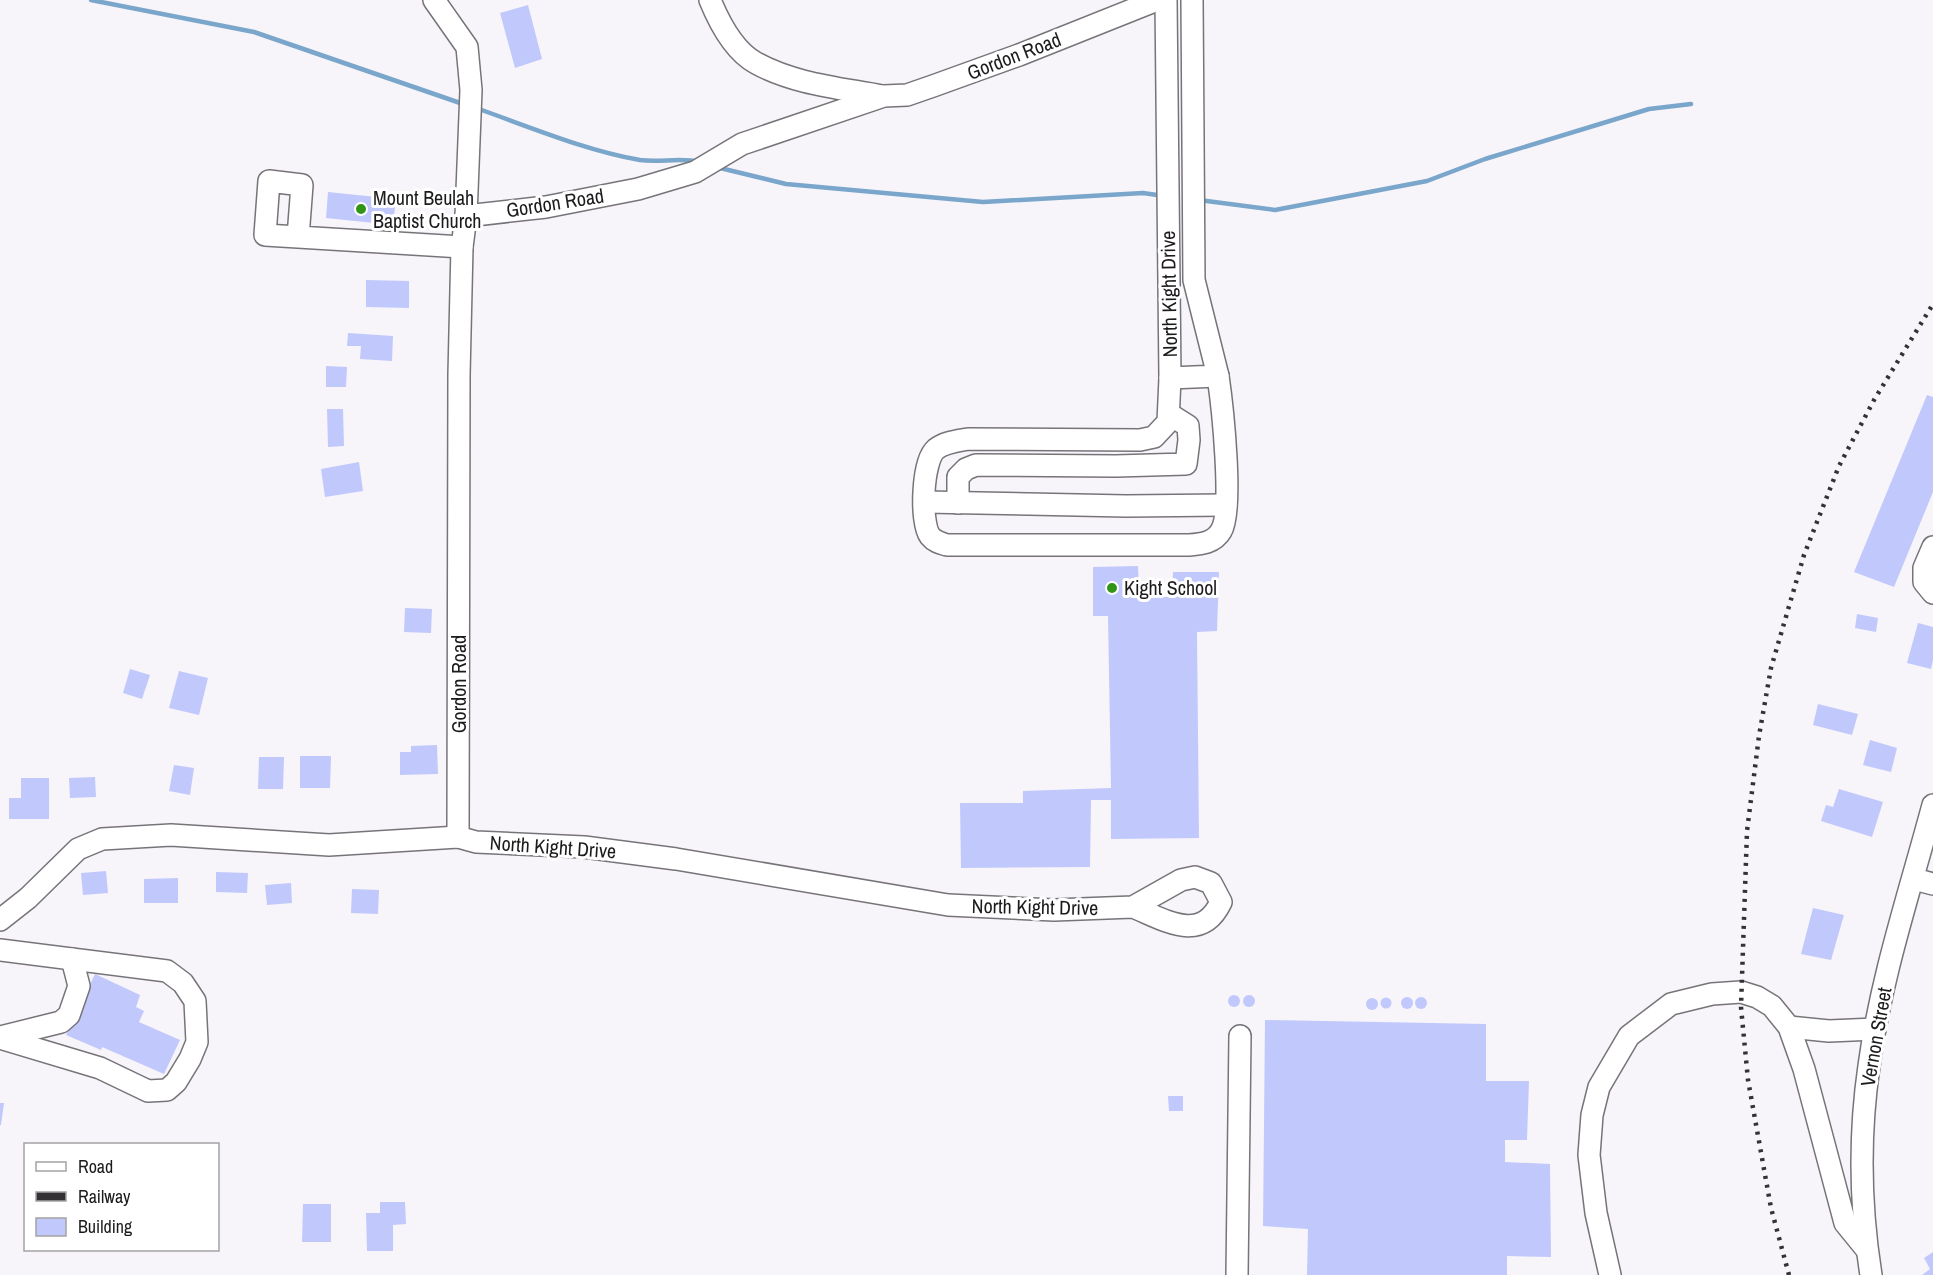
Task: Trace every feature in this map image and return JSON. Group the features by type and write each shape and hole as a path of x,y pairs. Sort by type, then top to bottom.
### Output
{"street":[{"path":"434,0 467,47 471,90 466,216"},
{"path":"710,0 732,41 755,63 816,84 884,96"},
{"name":"Gordon Road","path":"458,837 459,375 462,247 466,216 546,207 638,189 695,172 742,144 884,96 907,95 933,86 1019,55 1157,0"},
{"name":"North Kight Drive","path":"1166,0 1170,378 1218,376 1194,280 1191,0"},
{"path":"298,237 462,247"},
{"path":"1170,378 1168,422 1164,429 1154,437 1140,440 968,439 949,442 935,450 928,462 925,474 926,525 930,536 937,542 947,545 1204,544 1215,538 1226,520 1226,453 1218,376"},
{"path":"958,503 958,477 966,469 976,465 1186,464 1188,426 1169,414"},
{"path":"925,502 1126,506 1226,505"},
{"path":"1933,547 1924,568 1924,582 1933,593"},
{"name":"Vernon Street","path":"1871,1275 1862,1176 1866,1084 1891,956 1923,881 1933,805"},
{"name":"North Kight Drive","path":"0,920 28,898 78,849 102,839 171,835 329,845 458,837 476,842 596,848 676,859 948,905 1054,910 1133,907"},
{"path":"0,950 168,971 183,983 195,1001 197,1042 176,1082 167,1090 148,1091 100,1068 0,1037"},
{"path":"0,1037 62,1022 69,1015 79,986 72,959"},
{"path":"1610,1275 1596,1213 1589,1155 1592,1115 1599,1087 1629,1036 1671,1004 1712,994 1741,992 1757,997 1772,1006 1789,1027 1804,1069 1845,1223 1867,1250"},
{"path":"1789,1027 1829,1031 1875,1029"},
{"path":"1237,1275 1240,1036"}],"building":[{"path":"528,5 542,59 515,68 500,13"},
{"name":"Mount Beulah Baptist Church","path":"328,192 396,199 393,225 326,218"},
{"path":"366,280 409,281 409,308 366,307"},
{"path":"348,333 393,336 392,361 360,359 361,346 347,346"},
{"path":"326,366 347,367 346,387 326,387"},
{"path":"1927,395 1933,397 1933,492 1894,587 1854,572"},
{"path":"327,409 343,409 344,446 328,447"},
{"path":"359,462 363,491 325,497 321,469"},
{"path":"1138,566 1139,589 1153,589 1154,597 1172,597 1173,572 1219,572 1217,631 1197,632 1199,838 1111,839 1111,800 1091,800 1090,867 961,868 960,803 1023,803 1023,791 1111,788 1108,616 1093,616 1093,567"},
{"path":"405,608 432,609 431,633 404,632"},
{"path":"1857,614 1878,618 1876,632 1855,628"},
{"path":"1918,623 1933,627 1931,669 1907,663"},
{"path":"130,669 150,675 142,699 123,693"},
{"path":"179,671 208,678 199,715 169,708"},
{"path":"1818,704 1858,714 1852,735 1813,725"},
{"path":"1870,740 1897,748 1891,772 1863,765"},
{"path":"437,745 438,774 400,775 400,752 411,752 411,746"},
{"path":"300,756 331,756 330,788 300,788"},
{"path":"259,757 284,757 283,789 258,789"},
{"path":"174,765 194,768 190,795 169,791"},
{"path":"95,777 96,797 70,798 69,778"},
{"path":"21,778 49,778 49,819 9,819 9,798 21,798"},
{"path":"1839,789 1883,802 1872,837 1821,821 1826,805 1833,807"},
{"path":"106,871 108,893 83,895 81,873"},
{"path":"216,872 248,873 247,893 216,892"},
{"path":"178,878 178,903 144,903 144,879"},
{"path":"291,883 292,903 267,905 265,885"},
{"path":"352,889 379,890 378,914 351,913"},
{"path":"1813,908 1844,915 1831,960 1801,954"},
{"path":"95,974 140,995 136,1007 144,1011 139,1022 180,1040 164,1074 102,1047 101,1050 66,1035"},
{"path":"1234,995 1240,1001 1234,1007 1228,1001"},
{"path":"1249,995 1255,1001 1249,1007 1243,1001"},
{"path":"1386,997 1392,1003 1386,1009 1380,1003"},
{"path":"1407,997 1413,1003 1407,1009 1401,1003"},
{"path":"1421,997 1427,1003 1421,1009 1415,1003"},
{"path":"1372,998 1378,1004 1372,1010 1366,1004"},
{"path":"1265,1020 1486,1024 1486,1081 1529,1081 1527,1140 1505,1140 1505,1162 1550,1164 1551,1257 1507,1256 1507,1275 1307,1275 1308,1229 1263,1226"},
{"path":"1168,1096 1183,1096 1183,1111 1169,1111"},
{"path":"0,1103 4,1103 1,1125 0,1125"},
{"path":"380,1202 405,1202 406,1224 393,1225 393,1251 367,1251 366,1213 380,1213"},
{"path":"303,1204 331,1204 331,1242 302,1242"},
{"path":"1933,1252 1933,1275 1922,1275 1930,1269 1924,1258"}],"waterway":[{"path":"91,0 254,32 466,105"},
{"path":"1199,200 1275,210 1427,181 1485,159 1649,109 1691,104"},
{"path":"476,108 619,156 648,161 700,162"},
{"path":"716,167 786,184 983,202 1143,193 1164,196"}],"railway":[{"path":"1789,1275 1771,1208 1748,1080 1741,1007 1747,831 1759,736 1771,668 1804,555 1839,466 1874,400 1933,304"}],"place":[{"name":"Mount Beulah Baptist Church","path":"361,209"},
{"name":"Kight School","path":"1112,588"}]}
